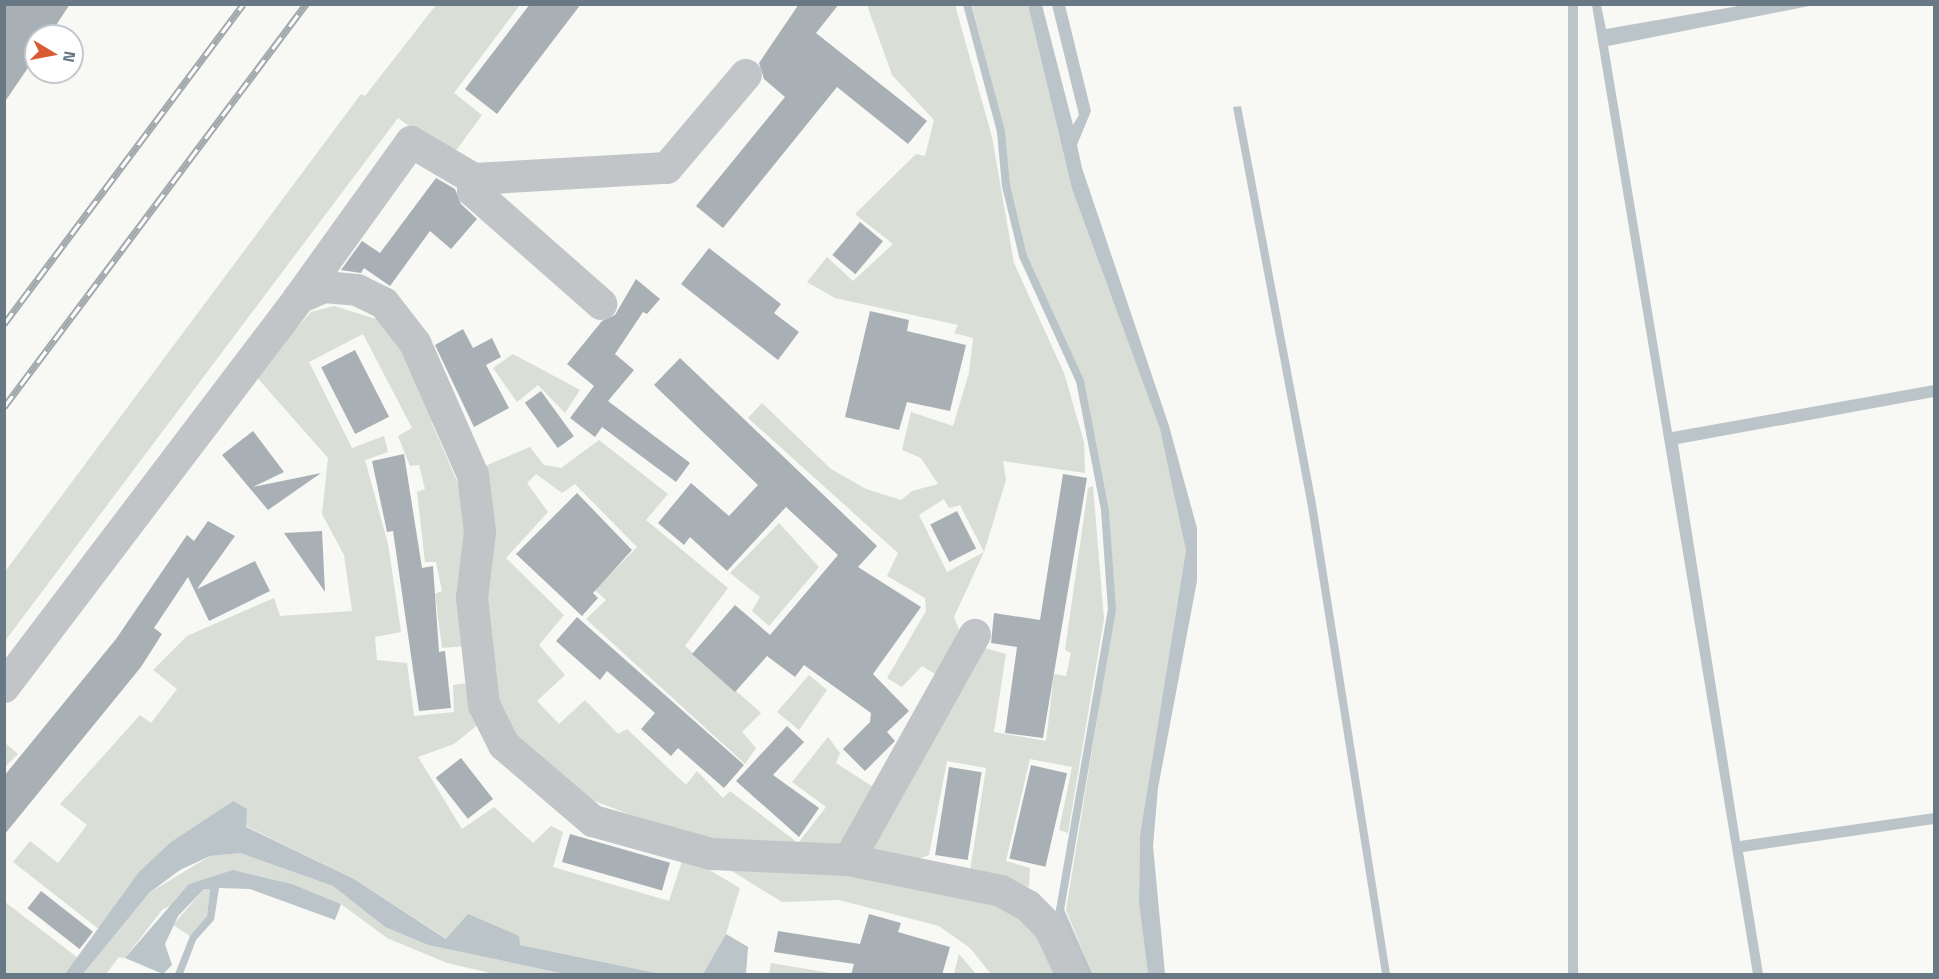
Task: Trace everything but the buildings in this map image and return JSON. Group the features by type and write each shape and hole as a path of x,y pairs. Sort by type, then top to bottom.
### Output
{"street":[{"path":"4,687 299,298 411,142 474,179 667,168 746,75"},
{"path":"474,179 473,191 601,304"},
{"path":"299,298 324,287 357,290 384,303 415,343 453,423 473,475 478,521 472,598 483,705 504,744 593,820 711,854 849,860 1001,891 1028,906 1050,928 1071,975"},
{"path":"849,860 975,635"}],"shaded area":[{"path":"436,5 520,5 454,93 482,115 452,156 398,118 5,641 4,573 361,94 365,96"},
{"path":"867,5 955,5 992,137 1014,263 1064,373 1084,442 1085,473 1003,461 1006,480 984,552 954,617 963,639 940,677 922,666 902,687 887,678 926,611 925,598 887,576 898,553 748,418 762,403 831,469 866,489 901,500 912,491 938,484 921,458 902,450 911,412 953,426 969,373 973,338 954,333 958,325 835,298 807,282 827,257 853,281 893,244 855,214 916,154 925,156 934,120 892,75","holes":["944,499 949,508 960,505 984,552 947,572 919,515"]},
{"path":"972,5 1028,5 1072,189 1160,429 1183,530 1186,550 1140,835 1139,903 1148,974 1092,974 1066,910 1115,610 1109,508 1083,379 1027,255 1009,185 1004,131"},
{"path":"1028,5 1042,5 1073,125 1079,115 1052,5 1065,5 1091,111 1077,145 1082,168 1169,426 1197,528 1197,581 1158,788 1153,846 1165,974 1148,974 1139,903 1140,835 1186,550 1160,429 1072,189"},
{"path":"1568,5 1578,5 1578,974 1568,974"},
{"path":"1592,5 1601,5 1606,29 1744,5 1814,5 1608,46 1672,432 1934,385 1934,397 1678,444 1740,841 1934,813 1934,824 1743,852 1763,974 1753,974"},
{"path":"1241,106 1316,504 1390,974 1382,974 1308,507 1233,107"},
{"path":"334,306 386,322 439,417 431,421 459,486 469,535 465,646 442,648 435,594 442,591 436,562 425,562 417,492 425,489 419,465 410,466 398,436 412,428 363,334 309,362 352,448 384,436 388,452 365,460 388,544 401,632 375,637 377,660 407,663 414,716 454,712 453,685 469,683 480,723 454,744 418,757 462,829 494,807 533,843 551,826 563,832 553,867 669,901 684,855 740,888 726,934 703,974 661,974 520,945 447,939 354,879 246,826 233,801 171,842 100,930 13,862 30,841 58,863 87,825 60,804 140,715 151,723 177,689 153,670 187,636 274,598 280,616 352,611 344,555 322,514 328,458 254,374 311,312"},
{"path":"513,354 580,390 565,413 538,385 517,402 493,368"},
{"path":"599,440 668,494 646,520 728,588 685,646 761,713 742,732 756,748 745,764 586,619 606,600 595,590 637,547 575,484 562,493 536,474 527,483 548,512 506,558 564,615 539,645 565,675 537,701 559,724 585,700 618,734 627,729 686,785 697,771 723,798 730,791 798,843 826,807 792,782 828,737 840,753 836,763 881,792 840,850 686,836 592,800 500,722 482,606 480,468 530,447 544,465 561,468"},
{"path":"1093,486 1104,619 1068,833 1059,830 1072,767 1030,759 1006,861 1030,868 1029,887 970,871 986,768 947,761 929,855 912,861 870,854 985,648 1006,654 994,732 1046,741 1054,674 1066,676 1071,653 1065,650 1088,488"},
{"path":"779,523 819,567 769,626 752,611 760,597 730,573"},
{"path":"809,675 827,690 799,730 777,712"},
{"path":"5,743 18,754 4,767"},
{"path":"233,801 247,809 246,827 354,879 446,939 468,914 519,936 520,945 661,974 565,974 428,945 385,927 333,886 240,853 210,856 180,870 149,893 83,974 65,974 139,872 171,842"},
{"path":"240,853 333,886 385,927 428,945 565,974 495,974 447,963 387,938 341,904 292,884 233,870 162,910 125,958 119,957 106,974 83,974 149,893 210,856"},
{"path":"717,862 828,867 1000,898 1044,941 1053,974 991,974 970,948 939,926 839,900 782,902"},
{"path":"233,870 292,884 341,904 335,920 250,889 219,888 214,920 196,940 183,974 175,974 190,936 207,916 210,889 204,889 178,916 165,944 172,965 163,974 125,958 189,884"},
{"path":"204,889 210,889 207,916 190,936 173,925"},
{"path":"5,902 78,958 65,974 5,974"},
{"path":"726,934 748,947 746,974 703,974"},
{"path":"959,954 976,974 954,974"},
{"path":"771,963 836,974 769,974"}],"waterway":[{"path":"967,4 1001,132 1006,186 1023,256 1080,381 1105,510 1112,609 1060,910 1088,974"}],"railway":[{"path":"4,324 243,4"},
{"path":"4,407 306,4"}]}
